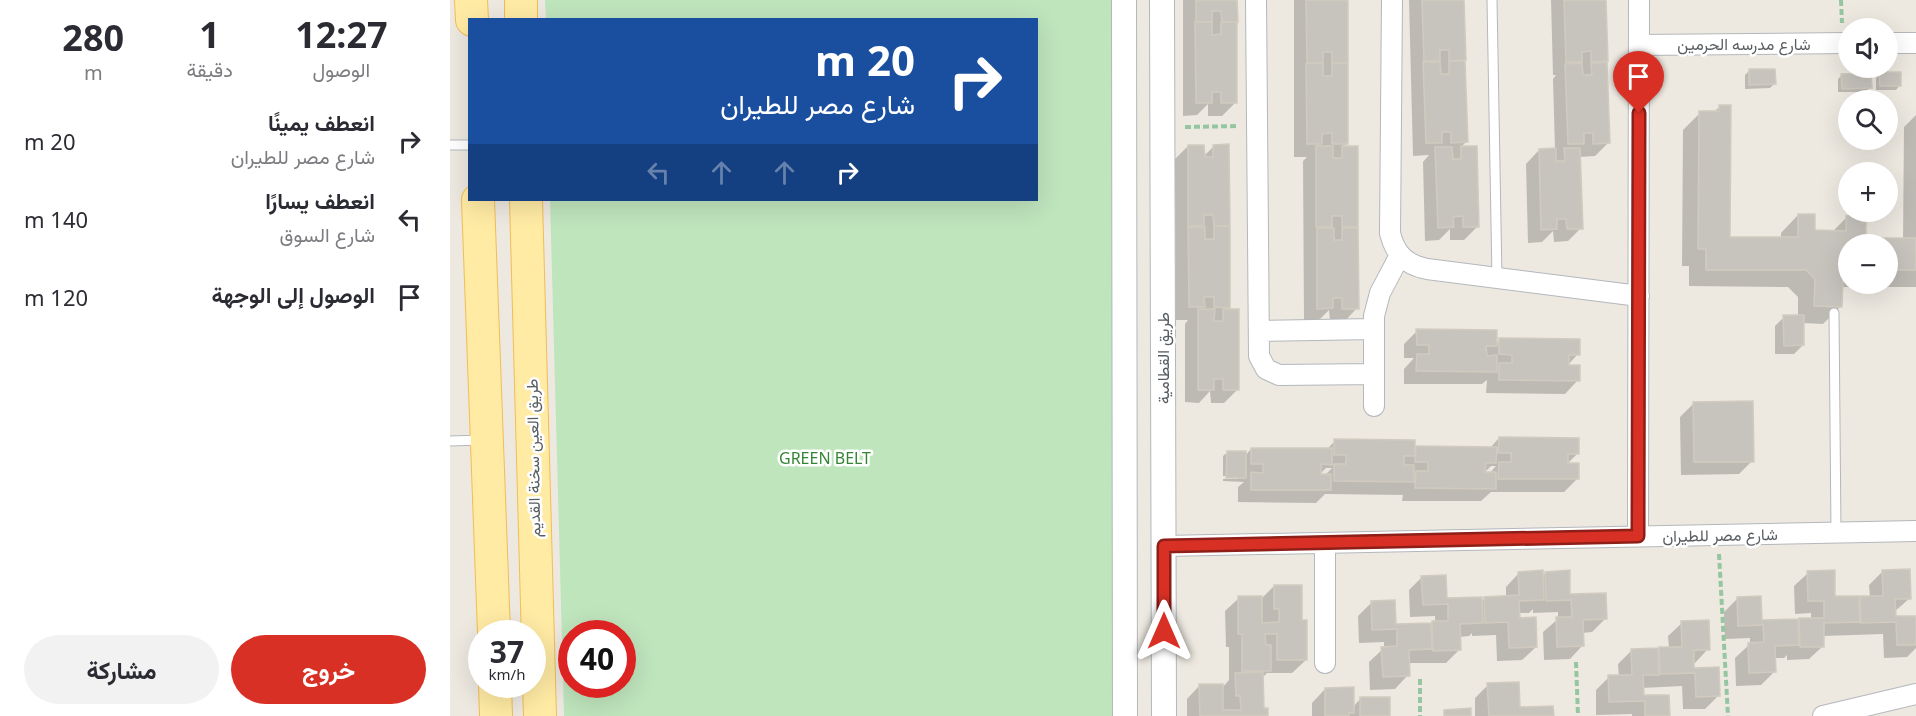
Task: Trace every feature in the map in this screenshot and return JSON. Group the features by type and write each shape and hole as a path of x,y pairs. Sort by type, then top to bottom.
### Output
{"main road":[{"path":"471,0 472,18"},
{"path":"521,0 521,18"},
{"path":"478,201 494,620"},
{"name":"طريق العين سخنة القديم","path":"526,201 540,716"},
{"path":"495,698 496,716"}],"street":[{"path":"1124,0 1125,716"},
{"name":"طريق القطامية","path":"1162,0 1164,716"},
{"path":"1256,0 1259,356 1261,363 1272,374 1279,375 1374,374"},
{"path":"1392,0 1390,233 1395,249 1400,255 1417,267 1639,296"},
{"path":"1638,536 1639,0"},
{"path":"1898,43 1916,43"},
{"name":"شارع مدرسه الحرمين","path":"1639,45 1838,44"},
{"path":"1374,406 1373,328 1376,304 1400,255"},
{"path":"1259,331 1373,328"},
{"name":"شارع مصر للطيران","path":"1164,546 1916,531"},
{"path":"1325,543 1325,663"},
{"path":"1823,716 1848,713 1916,693"}],"lane":[{"path":"1492,0 1497,279"},
{"path":"450,145 468,145"},
{"path":"1834,313 1836,532"},
{"path":"450,441 487,440"}],"path":[{"path":"1162,127 1257,126"},
{"path":"1718,535 1728,716"},
{"path":"1576,662 1578,716"},
{"path":"1420,679 1420,716"}],"green space":[{"name":"GREEN BELT","path":"545,0 1121,0 1118,716 564,716 564,698 636,698 636,620 561,620 550,201 1038,201 1038,18 546,18"}],"building":[{"path":"1196,0 1237,0 1238,22 1222,22 1221,11 1212,11 1212,22 1196,22"},
{"path":"1306,0 1348,0 1348,63 1332,63 1332,52 1323,52 1323,63 1307,63"},
{"path":"1422,0 1464,0 1466,60 1449,61 1449,50 1440,50 1440,61 1424,61"},
{"path":"1564,0 1606,0 1608,61 1591,62 1591,51 1582,52 1582,62 1566,62"},
{"path":"1195,22 1212,22 1212,35 1221,34 1221,22 1237,22 1237,103 1221,103 1221,92 1212,92 1212,103 1196,103"},
{"path":"1449,61 1465,61 1468,142 1451,143 1451,132 1442,132 1442,143 1426,143 1423,62 1440,62 1441,74 1449,74"},
{"path":"1607,62 1610,143 1593,144 1593,133 1584,133 1584,144 1568,144 1565,64 1582,63 1583,75 1592,75 1591,63"},
{"path":"1306,63 1323,63 1323,76 1332,76 1332,63 1348,63 1348,144 1332,144 1332,133 1322,134 1322,144 1307,144"},
{"path":"1749,69 1775,69 1776,84 1749,85"},
{"path":"1898,72 1901,72 1901,86 1880,86 1879,78 1898,78"},
{"path":"1841,78 1871,78 1872,88 1842,89"},
{"path":"1719,105 1731,105 1730,237 1798,237 1798,214 1815,214 1815,230 1846,231 1846,222 1866,222 1866,234 1838,234 1838,294 1842,294 1842,307 1814,306 1815,279 1806,270 1706,270 1706,249 1698,249 1699,111 1719,111"},
{"path":"1229,144 1230,226 1214,226 1213,215 1204,215 1204,225 1188,226 1188,145 1204,145 1205,157 1213,157 1213,145"},
{"path":"1316,146 1333,146 1333,158 1342,158 1342,146 1358,146 1358,227 1342,227 1342,216 1332,216 1332,227 1316,227"},
{"path":"1461,146 1477,146 1479,227 1463,227 1463,216 1453,217 1454,227 1438,228 1435,147 1452,147 1453,159 1461,159"},
{"path":"1556,148 1556,161 1565,161 1564,148 1580,148 1583,229 1567,229 1566,219 1557,219 1557,229 1541,230 1539,149"},
{"path":"1214,226 1230,226 1230,308 1214,307 1214,297 1204,297 1205,307 1189,307 1188,227 1205,227 1205,239 1214,239"},
{"path":"1317,228 1334,228 1334,240 1342,240 1342,228 1358,228 1359,309 1342,309 1342,298 1333,298 1333,308 1317,309"},
{"path":"1898,238 1916,238 1916,270 1898,270"},
{"path":"1198,309 1215,309 1214,321 1223,321 1223,309 1239,309 1239,390 1223,390 1223,379 1214,379 1214,390 1198,390"},
{"path":"1783,315 1804,315 1804,345 1784,346"},
{"path":"1416,329 1497,330 1497,346 1486,346 1487,356 1497,355 1497,372 1416,371 1417,354 1429,354 1429,345 1417,345"},
{"path":"1499,338 1580,339 1580,355 1569,355 1569,365 1580,365 1580,381 1499,380 1499,363 1512,363 1512,355 1499,354"},
{"path":"1753,401 1754,462 1694,462 1693,402"},
{"path":"1499,437 1579,438 1579,454 1568,454 1568,463 1579,463 1579,479 1498,479 1499,462 1511,462 1511,453 1498,453"},
{"path":"1334,439 1415,440 1415,456 1404,456 1404,465 1414,465 1414,482 1334,481 1334,464 1346,464 1346,455 1334,455"},
{"path":"1416,446 1497,447 1496,463 1486,463 1485,472 1496,472 1496,489 1415,488 1416,471 1428,471 1428,462 1415,462"},
{"path":"1251,448 1332,448 1332,465 1321,464 1321,474 1331,474 1331,490 1251,490 1251,472 1263,473 1263,464 1251,464"},
{"path":"1227,451 1246,451 1246,478 1226,478"},
{"path":"1910,569 1911,599 1895,599 1896,616 1916,616 1916,645 1897,645 1896,622 1861,623 1860,596 1883,596 1882,570"},
{"path":"1543,570 1544,600 1519,601 1520,618 1536,617 1537,647 1509,648 1508,622 1485,623 1484,597 1519,595 1518,572"},
{"path":"1570,570 1570,594 1606,593 1607,619 1583,620 1584,646 1557,647 1556,617 1572,617 1571,600 1546,601 1545,572"},
{"path":"1835,570 1835,596 1859,596 1860,622 1824,623 1824,647 1800,647 1799,618 1824,618 1824,601 1808,601 1807,571"},
{"path":"1446,575 1447,598 1482,597 1483,623 1460,624 1461,650 1433,651 1432,621 1448,621 1448,604 1423,605 1421,576"},
{"path":"1274,585 1302,585 1302,620 1307,620 1307,660 1277,660 1277,634 1265,634 1266,645 1271,645 1271,671 1242,671 1242,634 1238,634 1238,596 1262,596 1262,623 1279,622 1279,609 1274,609"},
{"path":"1761,596 1762,620 1798,619 1799,645 1775,646 1776,672 1749,673 1748,643 1764,642 1763,625 1738,626 1737,597"},
{"path":"1395,600 1396,624 1431,623 1432,649 1409,650 1410,676 1383,677 1381,647 1397,646 1397,629 1372,630 1371,601"},
{"path":"1709,620 1710,650 1694,650 1694,668 1719,667 1720,696 1696,697 1695,673 1660,674 1659,647 1682,647 1681,621"},
{"path":"1658,648 1659,675 1643,675 1644,695 1669,695 1670,716 1645,716 1645,701 1609,702 1608,675 1632,675 1631,649"},
{"path":"1263,672 1264,708 1268,708 1268,716 1200,716 1199,684 1223,684 1223,710 1241,710 1240,696 1236,696 1235,673"},
{"path":"1519,682 1520,707 1553,706 1554,716 1489,716 1487,683"},
{"path":"1354,687 1354,713 1349,713 1349,716 1325,716 1325,688"},
{"path":"1360,697 1390,697 1390,716 1360,716"},
{"path":"1471,708 1471,716 1444,716 1444,710"}],"route":[{"path":"1164,631 1164,546 1638,536 1639,113"}]}
